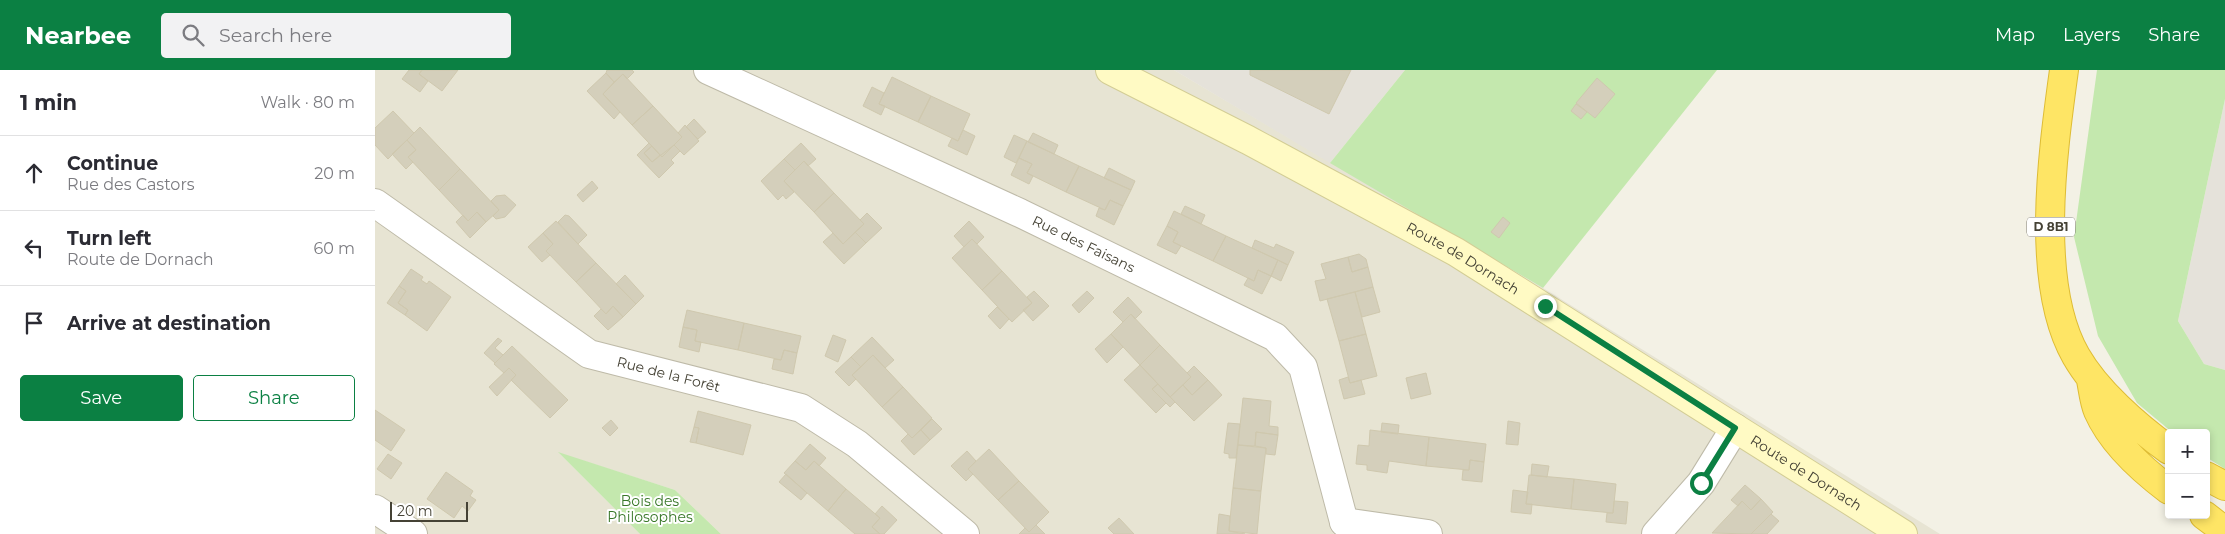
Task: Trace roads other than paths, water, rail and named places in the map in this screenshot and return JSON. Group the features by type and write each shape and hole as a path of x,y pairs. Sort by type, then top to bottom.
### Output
{"highway":[{"name":"D 8B1","path":"2064,70 2054,144 2051,251 2063,324 2075,354 2090,376 2145,433 2165,447"},
{"name":"D 8B1","path":"2090,376 2098,411 2118,444 2165,487"},
{"path":"2210,478 2225,486"},
{"path":"2209,519 2225,531"}],"main road":[{"name":"Route de Dornach","path":"1122,72 1456,252 1903,534"}],"street":[{"name":"Rue des Faisans","path":"708,70 1019,213 1275,337 1303,367 1337,528"},
{"name":"Rue de la Forêt","path":"375,203 589,354 801,408 857,444 965,534"},
{"path":"1656,534 1701,483 1735,428"},
{"path":"375,509 413,534"},
{"path":"1337,528 1429,534"}],"park label":[{"name":"Bois des Philosophes","path":"650,510"}]}
